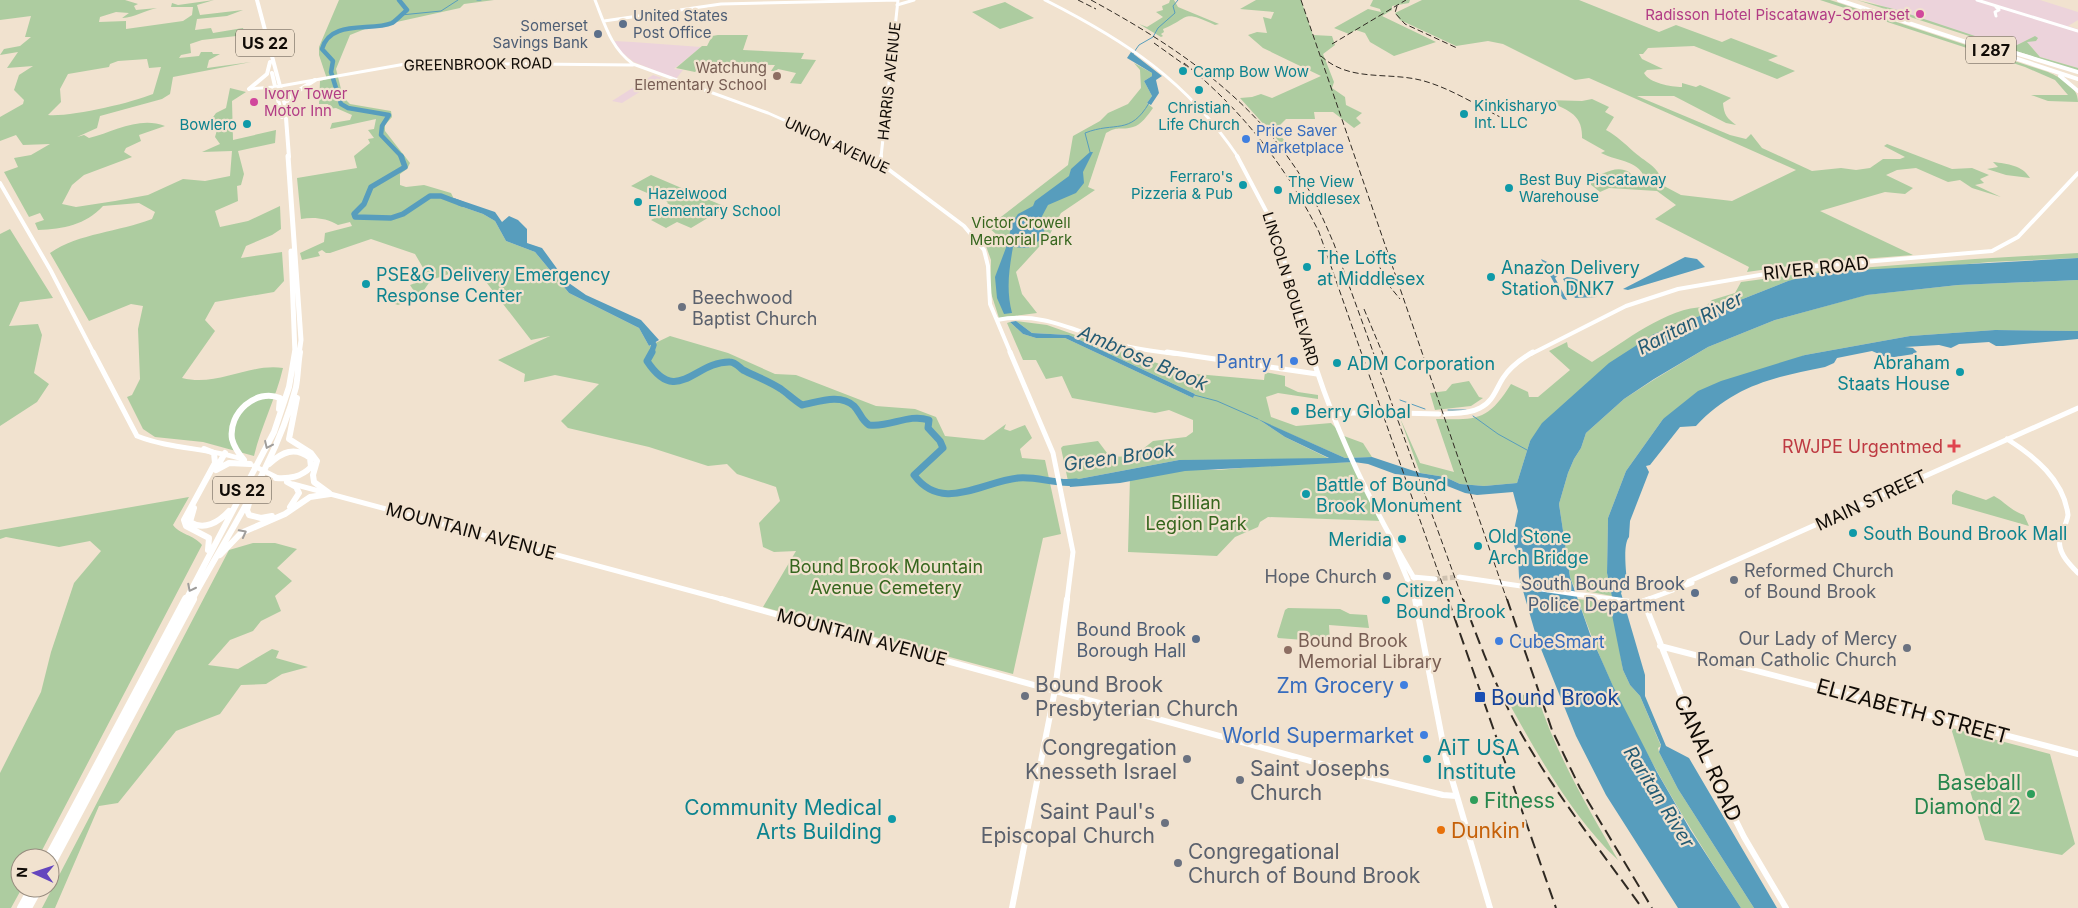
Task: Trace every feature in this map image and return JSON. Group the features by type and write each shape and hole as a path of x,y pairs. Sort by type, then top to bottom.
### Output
{"highway":[{"name":"US 22","path":"255,0 277,86"},
{"name":"US 22","path":"53,848 207,564 238,498 260,461 287,395 296,341 283,122 277,86 255,0"},
{"name":"I 287","path":"1839,0 2078,79"},
{"name":"I 287","path":"1851,0 2078,73"},
{"path":"249,89 266,74 270,62"},
{"path":"2033,64 2066,79 2078,91"},
{"path":"285,105 288,98 300,85 315,80"},
{"path":"60,848 207,564 266,466 286,419 296,385 301,340 285,105 277,86"},
{"path":"296,385 297,398 289,439 307,449 315,457 317,461 313,475 314,482 330,494"},
{"path":"248,463 235,447 232,435 236,417 246,404 260,396 271,395 278,397 280,403 275,427"},
{"path":"204,449 214,453 215,463 184,520 186,526 209,538 207,564"},
{"path":"266,466 278,456 294,450 304,452 310,458 311,467 302,475 276,478"},
{"path":"226,453 191,514 190,522 200,526 217,522 226,514 238,498"},
{"path":"215,471 229,463 248,463"},
{"path":"254,488 248,513 255,518 266,518 286,510 296,500 298,490 287,482"},
{"path":"207,564 236,536 285,514 310,497 330,494"}],"street":[{"path":"595,0 614,49 634,65"},
{"path":"604,21 721,4 898,2 914,0"},
{"name":"LINCOLN BOULEVARD","path":"1046,0 1093,25 1161,70 1194,102 1236,154 1253,182 1274,226 1317,374 1331,414 1388,534"},
{"path":"1977,0 2078,30"},
{"path":"1982,0 2078,30"},
{"name":"HARRIS AVENUE","path":"880,163 898,2"},
{"path":"1991,4 1999,9 1995,12 1996,16"},
{"path":"2016,16 2030,16"},
{"name":"GREENBROOK ROAD","path":"315,80 416,63 634,65"},
{"name":"UNION AVENUE","path":"634,65 788,121 880,163 945,210 977,239 987,258 989,300 1047,436 1058,473 1071,536 1073,560 1055,690 1012,908"},
{"path":"249,89 300,85"},
{"name":"RIVER ROAD","path":"1398,412 1468,414 1482,409 1489,403 1510,368 1522,358 1626,306 1663,292 1705,283 1806,268 1992,251 2018,238 2078,173"},
{"name":"MOUNTAIN AVENUE","path":"0,183 30,238 51,271 134,432 143,439 226,453 276,478 330,494 504,539 1365,776 1434,794 1456,796"},
{"path":"997,320 1014,317 1061,324 1129,347 1317,374"},
{"name":"MAIN STREET","path":"1458,577 1510,583 1630,602 1644,602 1692,583 1692,580 2078,408"},
{"path":"1331,414 1378,412"},
{"path":"2007,439 2040,460 2054,478 2068,512 2066,525 2059,538 2059,543 2064,556 2078,574"},
{"path":"1388,534 1408,579 1407,583 1411,587 1420,615"},
{"path":"1388,534 1418,582 1420,615 1444,750 1490,907"},
{"path":"1408,579 1418,582 1432,580"},
{"path":"1411,587 1418,582"},
{"name":"CANAL ROAD","path":"1644,602 1649,610 1660,646 1715,782 1748,847 1786,908"},
{"name":"ELIZABETH STREET","path":"1660,646 2078,754"}],"shaded area":[{"path":"1864,0 2040,0 2078,12 2078,20 2068,26 2078,29 2078,68 2040,57 2027,42 2035,36 2011,48"},
{"path":"614,41 701,47 674,69 683,70 676,79 634,62 620,51"},
{"path":"653,75 662,78 622,103 612,101"}],"green space":[{"path":"0,0 125,0 138,4 134,6 136,10 157,8 122,18 129,13 116,12 100,17 99,22 126,21 126,29 183,21 192,15 193,7 171,7 172,3 178,5 214,0 197,5 200,15 243,10 227,16 197,19 195,30 211,28 213,33 243,28 245,35 202,40 190,44 191,53 181,55 179,58 199,56 201,52 220,54 209,60 207,68 251,62 173,77 170,94 162,99 100,116 97,128 77,137 84,135 89,138 136,124 155,123 165,126 139,135 141,141 126,148 124,152 132,157 84,175 72,185 62,204 76,207 115,201 148,195 183,179 205,181 230,176 232,151 202,152 220,144 215,137 217,130 206,127 216,113 226,108 230,88 246,92 232,101 233,140 276,130 275,143 238,151 244,174 241,185 237,186 238,201 215,211 220,227 248,221 280,206 281,229 246,246 241,258 282,252 284,281 274,292 215,302 205,320 215,331 182,378 208,380 270,367 283,368 254,456 203,442 155,437 143,429 127,397 132,395 140,379 138,329 143,306 131,304 89,321 50,253 61,246 86,237 152,219 155,212 139,203 103,206 89,218 74,225 38,230 35,223 44,220 40,213 29,217 4,172 18,167 14,158 31,155 50,144 23,145 16,135 0,141 0,117 23,104 24,100 14,90 19,75 33,66 7,68 18,52 0,55 4,49 20,46 31,37 25,37 31,16 0,20","holes":["147,59 149,68 161,67 153,94 101,109 71,114 48,115 61,102 60,89 68,74 109,67 110,64 118,61"]},
{"name":"Bound Brook Mountain Avenue Cemetery","path":"339,0 494,0 464,4 460,8 365,29 350,35 336,69 343,97 350,104 391,111 392,117 385,125 385,131 410,163 407,169 400,174 400,185 406,187 424,185 451,193 457,205 483,214 495,221 506,241 535,252 569,293 639,328 649,346 670,336 728,353 775,374 796,375 876,406 915,409 936,417 945,436 984,440 1006,424 1004,429 1010,431 1025,425 1032,438 1020,449 1022,458 1045,460 1061,534 1043,538 1013,674 763,607 796,551 774,552 763,547 759,523 780,501 776,487 737,474 727,464 708,466 649,447 568,428 561,421 599,384 555,375 524,382 525,374 498,360 550,336 531,340 483,278 470,267 431,280 419,297 398,305 392,303 416,294 410,285 429,278 415,254 371,239 330,253 322,250 318,252 320,256 302,260 300,253 324,242 325,233 352,226 350,222 338,225 320,219 301,219 297,178 357,168 354,156 370,143 368,139 374,138 368,130 374,129 376,119 330,129 332,123 350,120 352,115 336,108 329,109 328,104 319,104 320,81 327,79 319,55 319,47"},
{"path":"1170,0 1174,0 1178,7 1219,24 1215,25 1196,17 1186,17 1163,29 1164,32 1161,34 1163,36 1161,37 1139,24 1147,27 1163,17 1156,12 1163,10 1162,6 1169,3"},
{"path":"1256,0 1301,0 1313,35 1332,36 1335,45 1323,54 1334,82 1332,88 1345,97 1346,105 1362,113 1356,118 1361,123 1354,128 1333,112 1314,112 1315,119 1286,119 1278,127 1275,127 1290,149 1286,149 1240,98 1261,94 1272,98 1321,76 1263,48 1248,35 1257,32 1267,33 1263,17 1271,19 1274,12 1240,9"},
{"path":"1373,0 1410,0 1409,3 1392,6 1392,10 1382,16 1436,42 1394,56 1370,42 1365,33 1356,30 1349,34 1334,28 1368,9 1381,12 1380,9 1370,6"},
{"path":"1422,0 1579,0 1659,32 1676,25 1722,42 1731,38 1778,56 1768,60 1795,71 1777,79 1694,46 1648,48 1643,54 1639,54 1642,59 1663,69 1647,70 1644,73 1655,82 1677,87 1682,87 1682,83 1696,87 1700,85 1731,98 1723,103 1723,107 1726,116 1736,125 1726,123 1674,96 1637,96 1730,135 1746,139 1751,134 1762,148 1812,171 1870,168 1883,159 1900,159 1905,157 1884,146 1887,144 1952,169 1972,168 1989,175 1980,179 1984,183 1975,185 2001,197 1972,188 1960,180 1948,182 1916,168 1897,170 1886,175 1913,188 1905,194 1885,192 1820,211 1913,255 1811,263 1747,272 1749,267 1655,219 1676,205 1657,191 1609,188 1600,192 1590,184 1589,180 1609,171 1619,169 1629,172 1639,180 1646,181 1643,174 1634,165 1601,153 1605,151 1582,138 1580,123 1572,113 1546,100 1582,101 1592,99 1609,107 1605,112 1614,117 1606,130 1656,169 1664,186 1681,195 1732,201 1796,170 1589,78 1575,80 1503,44 1488,41 1456,46 1400,20 1395,13"},
{"path":"1820,0 1830,0 2048,72 2072,87 2078,102 2048,101 2031,95 2068,95 2055,80 2025,67"},
{"path":"1857,0 1894,9 2011,48 2035,36 2038,38 2036,41 2027,42 2040,57 2078,68 2078,71"},
{"path":"1005,2 1034,18 1000,29 972,12"},
{"path":"748,35 743,50 804,53 801,59 816,60 801,84 790,83 796,73 778,69 771,71 775,65 703,64 695,72 676,68 702,46 707,46 712,36"},
{"name":"Victor Crowell Memorial Park","path":"1134,63 1152,73 1152,76 1144,81 1152,96 1147,103 1153,108 1136,126 1114,129 1106,133 1088,187 1095,190 1061,213 1049,236 1016,272 1022,294 1037,313 999,318 990,290 991,260 986,246 996,243 997,235 988,227 1068,165 1073,136 1100,121 1108,113 1128,104 1141,88 1140,70"},
{"path":"1993,162 2019,168 2030,178 2006,175 1987,169 1998,167"},
{"path":"651,175 726,207 691,228 677,222 666,228 651,220 674,207 668,202 631,186"},
{"path":"10,229 53,298 20,302 9,326 38,324 42,335 34,373 49,384 37,402 0,426 0,234"},
{"path":"2078,253 2078,258 1990,262 1788,281 1654,334 1530,441 1517,483 1484,486 1460,484 1445,477 1420,473 1400,418 1420,463 1454,472 1436,419 1462,419 1480,416 1488,412 1495,405 1511,384 1528,392 1529,397 1538,397 1570,370 1549,351 1567,342 1568,347 1592,362 1661,319 1676,313 1705,307 1712,300 1735,293 1741,282 1821,271"},
{"path":"2078,280 2078,331 1995,330 1910,336 1805,355 1663,419 1626,471 1608,518 1607,573 1612,596 1575,589 1570,577 1559,504 1568,473 1581,448 1586,433 1624,399 1655,379 1708,347 1775,320 1866,295 1958,285"},
{"path":"1016,321 1047,325 1132,355 1135,360 1154,362 1185,373 1264,380 1265,372 1285,376 1285,386 1298,392 1318,395 1318,399 1278,393 1266,397 1271,417 1296,426 1331,423 1344,436 1363,443 1372,457 1345,458 1261,421 1285,437 1330,459 1179,460 1068,481 1061,448 1063,446 1098,441 1110,457 1134,456 1153,441 1186,437 1193,432 1193,420 1169,410 1155,413 1072,398 1062,376 1046,379 1036,360 1023,360 1007,323 1010,322 1023,334 1036,338 1065,338 1193,398 1195,394 1069,335 1032,333"},
{"path":"1469,381 1479,397 1483,398 1471,406 1435,410 1430,393 1446,391 1452,384"},
{"name":"Billian Legion Park","path":"1354,462 1382,521 1268,517 1260,522 1258,527 1235,537 1217,556 1128,552 1130,477 1195,469 1218,470 1276,465"},
{"path":"1956,490 1986,500 1994,496 2024,515 2029,526 1952,504 1952,495"},
{"path":"189,497 173,525 179,531 202,545 43,848 10,848 10,898 16,898 11,908 0,908 0,773 41,692 51,652 74,583 101,551 90,541 59,547 6,537 0,539 0,530"},
{"path":"253,543 275,543 297,549 277,568 292,581 275,596 281,611 261,621 253,631 230,640 208,665 238,669 272,649 279,651 276,658 308,667 282,674 266,684 241,685 220,714 176,731 118,803 99,806 60,896 60,874 229,550"},
{"path":"1578,599 1612,603 1623,670 1630,685 1640,696 1661,746 1658,748 1659,752 1678,789 1754,908 1741,908 1671,797 1629,720 1610,680"},
{"path":"1288,608 1340,609 1350,614 1367,615 1369,628 1329,625 1330,642 1278,638 1285,610"},
{"path":"1504,694 1537,695 1563,759 1618,860 1585,824 1555,782"},
{"path":"1951,728 2050,754 2075,844 2062,855 1985,840"},
{"path":"47,898 59,898 55,908 42,908"}],"water":[{"path":"1131,52 1162,76 1156,80 1159,93 1151,105 1147,103 1152,96 1144,81 1152,76 1152,73 1127,58"},
{"path":"1090,152 1093,152 1083,172 1084,183 1076,193 1048,205 1040,220 1046,236 1028,248 1013,247 1009,272 1012,313 1004,314 997,298 995,277 1007,245 1012,223 1018,214 1033,206 1035,201 1069,176 1071,169"},
{"path":"454,198 495,212 502,222 509,216 518,220 527,229 527,243 542,248 566,281 586,295 641,320 659,340 649,346 639,328 569,293 535,252 506,241 495,221 483,214 457,205"},
{"path":"1685,257 1697,259 1705,267 1628,290 1623,289"},
{"name":"Raritan River","path":"2078,258 2078,280 1958,285 1867,295 1775,320 1708,347 1654,379 1624,399 1586,433 1581,448 1568,473 1559,504 1570,577 1590,634 1613,686 1657,772 1691,831 1741,908 1678,908 1606,795 1576,736 1537,639 1519,577 1518,556 1512,540 1518,511 1513,492 1477,495 1465,493 1427,478 1395,474 1368,464 1354,462 1185,471 1120,483 1070,487 1068,481 1179,460 1329,458 1285,437 1258,419 1345,458 1372,457 1420,473 1445,477 1460,484 1484,486 1517,483 1530,441 1542,423 1609,363 1654,334 1788,281 1822,272"},
{"path":"1541,259 1564,270 1555,278 1567,300 1563,299"},
{"path":"1567,277 1585,284 1597,297 1575,298 1563,279"},
{"path":"1016,321 1032,333 1069,335 1195,394 1193,398 1065,338 1036,338 1023,334 1010,322"},
{"path":"1995,330 2078,331 2078,339 2003,346 1996,346 1989,342 1959,344 1951,348 1939,345 1905,347 1913,348 1917,352 1888,358 1872,351 1837,358 1834,363 1825,367 1755,385 1740,392 1710,412 1696,426 1680,427 1650,465 1646,466 1649,472 1630,521 1625,554 1627,587 1621,593 1645,675 1645,696 1666,746 1689,758 1777,908 1754,908 1678,789 1659,752 1661,745 1640,696 1630,685 1623,670 1612,615 1612,597 1607,573 1608,518 1626,471 1663,419 1698,391 1721,381 1805,355 1910,336"}],"waterway":[{"name":"Green Brook","path":"399,0 407,10 392,23 342,30 326,40 322,49 333,61 331,72 341,104 348,108 389,115 382,126 381,135 402,157"},
{"name":"Bound Brook","path":"401,15 441,11 458,0"},
{"name":"Ambrose Brook","path":"1132,55 1139,45 1153,37 1158,28 1175,13 1173,6 1178,0"},
{"name":"Ambrose Brook","path":"1090,152 1085,133 1128,124 1135,120 1149,103"},
{"name":"Green Brook","path":"401,156 405,167 371,187 364,204 354,214 355,217 391,218 403,214 430,196 441,196 462,204"},
{"name":"Green Brook","path":"650,336 654,345 651,354"},
{"name":"Green Brook","path":"651,354 647,361 658,374 668,380 677,381 706,368 732,362 743,370 781,389 802,405 836,399 848,402 854,406 869,425 914,418 929,420 928,428 940,441 943,448 914,475 925,486 937,492 949,494 963,492 1018,478 1076,482"},
{"name":"Ambrose Brook","path":"1194,395 1217,401 1258,419"},
{"path":"1400,400 1425,409"},
{"path":"1448,410 1466,410"},
{"path":"1473,416 1498,434 1527,450"}],"tunnel":[{"path":"1378,412 1399,413"},
{"path":"1435,579 1459,577"}],"railway":[{"path":"1078,0 1096,9"},
{"path":"1091,0 1148,33 1202,70 1227,90 1272,137 1304,182 1334,244 1463,600"},
{"path":"1301,0 1507,600"},
{"path":"1332,44 1406,0"},
{"path":"1397,6 1395,13 1405,24 1457,48"},
{"path":"1154,43 1189,68"},
{"path":"1321,56 1344,70 1370,75 1411,78 1434,84 1504,119"},
{"path":"1184,63 1225,100 1277,161 1306,207 1319,232 1448,600"},
{"path":"1373,251 1386,282 1400,299"},
{"path":"1364,309 1385,359"},
{"path":"1448,599 1556,908"},
{"path":"1463,599 1497,686 1522,735 1565,802 1642,908"},
{"path":"1507,599 1552,730 1580,788 1652,908"}],"place":[{"name":"Radisson Hotel Piscataway-Somerset","path":"1920,14"},
{"name":"United States Post Office","path":"623,24"},
{"name":"Somerset Savings Bank","path":"598,34"},
{"name":"Camp Bow Wow","path":"1183,71"},
{"name":"Watchung Elementary School","path":"777,76"},
{"name":"Christian Life Church","path":"1199,90"},
{"name":"Ivory Tower Motor Inn","path":"254,102"},
{"name":"Kinkisharyo Int. LLC","path":"1464,114"},
{"name":"Bowlero","path":"247,124"},
{"name":"Price Saver Marketplace","path":"1246,139"},
{"name":"Ferraro's Pizzeria & Pub","path":"1243,185"},
{"name":"Best Buy Piscataway Warehouse","path":"1509,188"},
{"name":"The View Middlesex","path":"1278,190"},
{"name":"Hazelwood Elementary School","path":"638,202"},
{"name":"The Lofts at Middlesex","path":"1307,267"},
{"name":"Anazon Delivery Station DNK7","path":"1491,277"},
{"name":"PSE&G Delivery Emergency Response Center","path":"366,284"},
{"name":"Beechwood Baptist Church","path":"682,307"},
{"name":"Pantry 1","path":"1294,361"},
{"name":"ADM Corporation","path":"1337,363"},
{"name":"Abraham Staats House","path":"1960,372"},
{"name":"Berry Global","path":"1295,411"},
{"name":"RWJPE Urgentmed","path":"1954,446"},
{"name":"Battle of Bound Brook Monument","path":"1306,494"},
{"name":"South Bound Brook Mall","path":"1853,533"},
{"name":"Meridia","path":"1402,539"},
{"name":"Old Stone Arch Bridge","path":"1478,546"},
{"name":"Hope Church","path":"1387,576"},
{"name":"Reformed Church of Bound Brook","path":"1734,580"},
{"name":"South Bound Brook Police Department","path":"1695,593"},
{"name":"Citizen Bound Brook","path":"1386,600"},
{"name":"Bound Brook Borough Hall","path":"1196,639"},
{"name":"CubeSmart","path":"1499,641"},
{"name":"Our Lady of Mercy Roman Catholic Church","path":"1907,648"},
{"name":"Bound Brook Memorial Library","path":"1288,650"},
{"name":"Zm Grocery","path":"1404,685"},
{"name":"Bound Brook Presbyterian Church","path":"1025,696"},
{"name":"Bound Brook","path":"1480,697"},
{"name":"World Supermarket","path":"1424,735"},
{"name":"Congregation Knesseth Israel","path":"1187,759"},
{"name":"AiT USA Institute","path":"1427,759"},
{"name":"Saint Josephs Church","path":"1240,780"},
{"name":"Baseball Diamond 2","path":"2031,794"},
{"name":"Fitness","path":"1474,800"},
{"name":"Community Medical Arts Building","path":"892,819"},
{"name":"Saint Paul's Episcopal Church","path":"1165,823"},
{"name":"Dunkin'","path":"1441,830"},
{"name":"Congregational Church of Bound Brook","path":"1178,863"}]}
